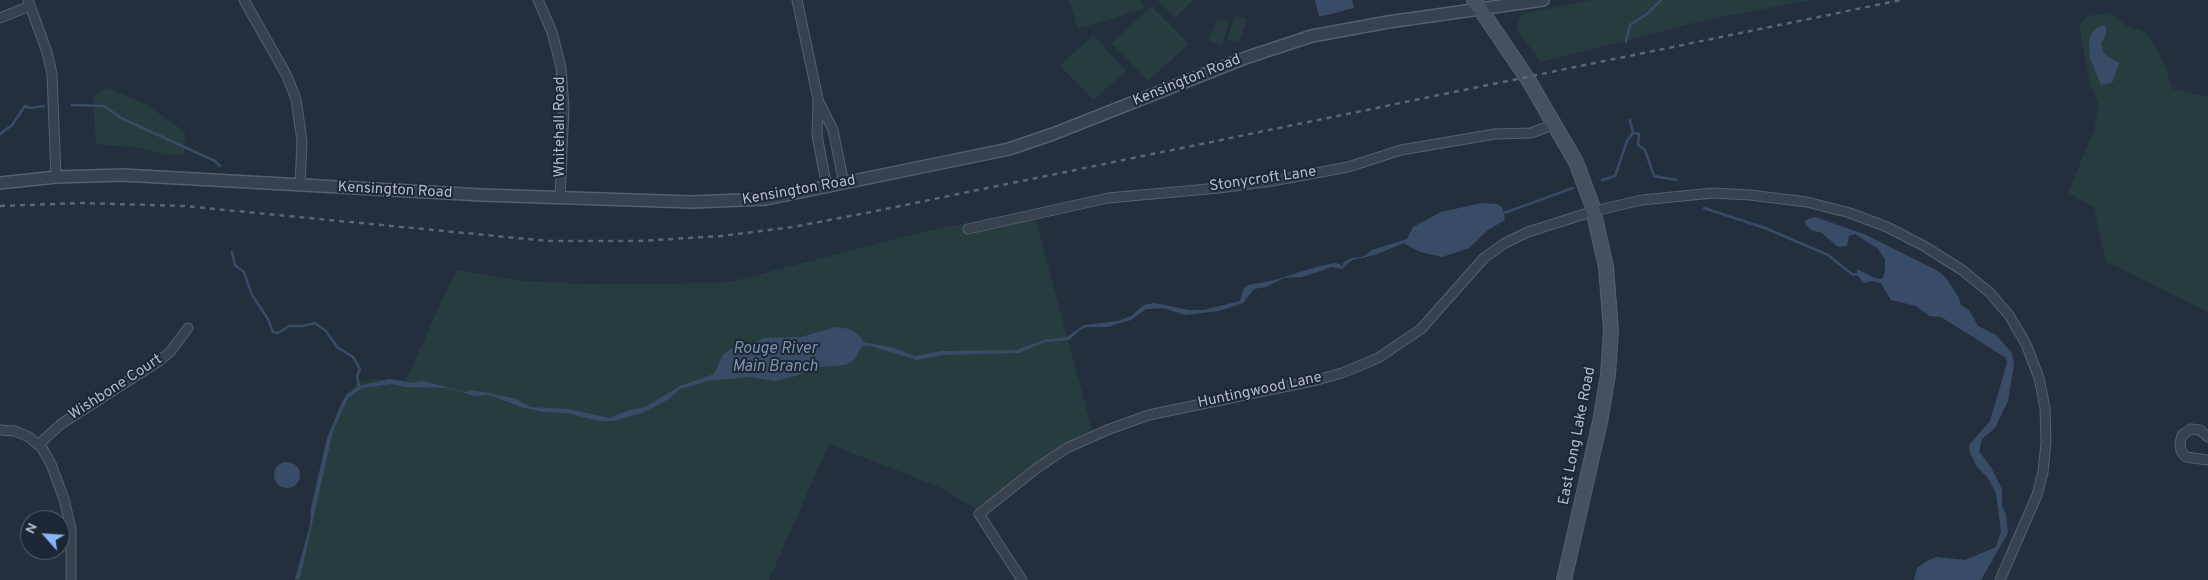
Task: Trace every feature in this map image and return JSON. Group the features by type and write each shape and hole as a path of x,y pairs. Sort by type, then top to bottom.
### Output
{"main road":[{"name":"East Long Lake Road","path":"1477,4 1555,124 1576,162 1594,211 1606,267 1610,307 1610,355 1600,422 1564,580"}],"street":[{"path":"244,0 287,76 296,99 302,141 300,185"},
{"name":"Whitehall Road","path":"538,0 552,32 561,67 564,108 560,198"},
{"path":"797,0 818,100 817,135 827,188"},
{"name":"Kensington Road","path":"0,183 56,177 149,176 560,198 738,202 827,188 1009,149 1053,134 1248,57 1312,36 1477,4 1543,0"},
{"path":"0,18 29,3 48,52 52,74 56,177"},
{"path":"818,100 833,130 844,184"},
{"name":"Stonycroft Lane","path":"968,229 1108,198 1272,181 1348,167 1401,150 1495,134 1531,133 1555,124"},
{"path":"1594,211 1642,200 1698,193 1750,195 1807,202 1850,213 1907,237 1962,270 1989,292 2015,324 2033,361 2043,394 2047,422 2046,452 2040,486 2000,580"},
{"name":"Huntingwood Lane","path":"1022,580 979,514 1049,460 1107,430 1150,415 1317,380 1342,373 1378,358 1421,329 1445,304 1474,267 1494,250 1528,232 1594,211"},
{"name":"Wishbone Court","path":"38,444 61,424 159,361 170,352 188,328"},
{"path":"2208,437 2200,430 2191,429 2182,435 2180,443 2181,451 2186,457 2208,460"},
{"path":"0,430 22,434 38,444 51,464 66,507 72,548 71,580"}],"green space":[{"path":"1069,0 1141,0 1144,9 1078,29"},
{"path":"1157,0 1193,0 1175,18"},
{"path":"1591,0 1811,0 1706,20 1541,62 1516,29 1522,14"},
{"path":"1151,6 1189,44 1148,81 1112,43"},
{"path":"2110,13 2125,25 2146,32 2160,55 2173,89 2208,97 2208,312 2106,262 2094,207 2068,193 2094,130 2099,107 2091,87 2079,25 2087,16","holes":["2106,35 2101,44 2104,55 2109,58 2112,83 2102,85 2090,58"]},
{"path":"1235,15 1247,19 1239,43 1227,39"},
{"path":"1217,18 1229,22 1222,46 1209,42"},
{"path":"1093,35 1126,71 1093,100 1060,66"},
{"path":"107,88 147,105 185,132 184,155 166,155 140,148 96,144 93,97"},
{"path":"1033,210 1094,437 1081,442 982,512 939,487 829,444 769,580 294,580 306,542 331,427 356,384 374,379 405,382 456,270 521,281 585,284 726,283 923,232"}],"water":[{"path":"1315,0 1352,0 1354,8 1319,17"},
{"path":"2106,25 2106,35 2101,44 2104,54 2119,63 2112,83 2101,85 2090,58 2089,42 2092,33 2098,27"},
{"name":"Rouge River Main Branch","path":"1482,203 1497,204 1502,207 1505,220 1488,230 1469,248 1442,257 1420,252 1404,243 1375,255 1352,260 1342,269 1332,267 1302,277 1284,278 1266,287 1254,289 1243,303 1219,311 1185,315 1163,308 1146,309 1131,320 1107,327 1087,327 1080,330 1069,340 1045,342 1019,353 943,355 917,360 870,346 862,346 855,359 846,365 817,367 796,376 775,381 750,377 708,381 680,389 669,399 642,413 613,421 600,421 566,413 544,412 521,407 490,395 475,396 447,388 406,387 391,384 362,388 348,398 333,431 300,578 295,580 310,525 311,508 327,438 342,402 347,394 359,386 389,379 413,383 422,381 465,392 471,390 516,399 531,407 568,409 610,418 627,411 645,407 680,386 714,374 723,355 731,349 750,345 763,338 801,337 836,327 850,329 862,338 863,342 891,347 915,356 942,351 1016,350 1044,340 1067,337 1084,325 1118,321 1131,316 1144,305 1154,303 1189,310 1204,310 1240,301 1244,288 1248,285 1275,280 1334,263 1340,264 1342,267 1344,262 1351,258 1362,257 1372,250 1407,239 1413,227 1441,212"},
{"path":"1815,217 1864,234 1938,271 1946,278 1959,298 1961,305 1969,310 1978,326 1996,335 2012,353 2014,365 2008,401 1995,428 1982,439 1979,451 1992,469 2002,489 2002,506 2006,514 2008,533 1981,580 1914,580 1917,568 1936,557 1965,560 1996,547 2001,532 1996,493 1988,478 1977,467 1970,453 1969,445 1990,421 2007,363 2006,358 1941,317 1929,316 1916,306 1891,300 1881,283 1872,281 1863,283 1857,274 1857,269 1875,278 1882,279 1885,272 1885,259 1877,248 1855,234 1849,236 1847,246 1838,247 1822,233 1811,230 1804,222"},
{"path":"287,462 296,466 300,475 296,484 287,488 278,484 274,475 278,466"}],"waterway":[{"path":"1626,42 1630,25 1647,14 1661,0"},
{"path":"72,105 104,106 121,118 215,161 220,166"},
{"path":"0,134 12,125 25,106 30,108 44,106"},
{"path":"1630,120 1633,133"},
{"name":"Rouge River Main Branch","path":"1602,180 1615,176 1627,141 1633,133 1639,134 1638,145 1645,150 1654,176 1676,180"},
{"name":"Rouge River Main Branch","path":"1504,213 1573,188"},
{"name":"Rouge River Main Branch","path":"1704,208 1765,228 1828,255 1853,275 1857,274"},
{"path":"232,252 235,265 244,272 252,295 268,319 273,332 278,333 289,326 303,326 315,323 326,331 337,347 353,357 360,369 357,376 359,386"}],"railway":[{"path":"0,206 81,203 184,206 548,241 639,241 721,236 793,227 871,212 1901,0"}]}
